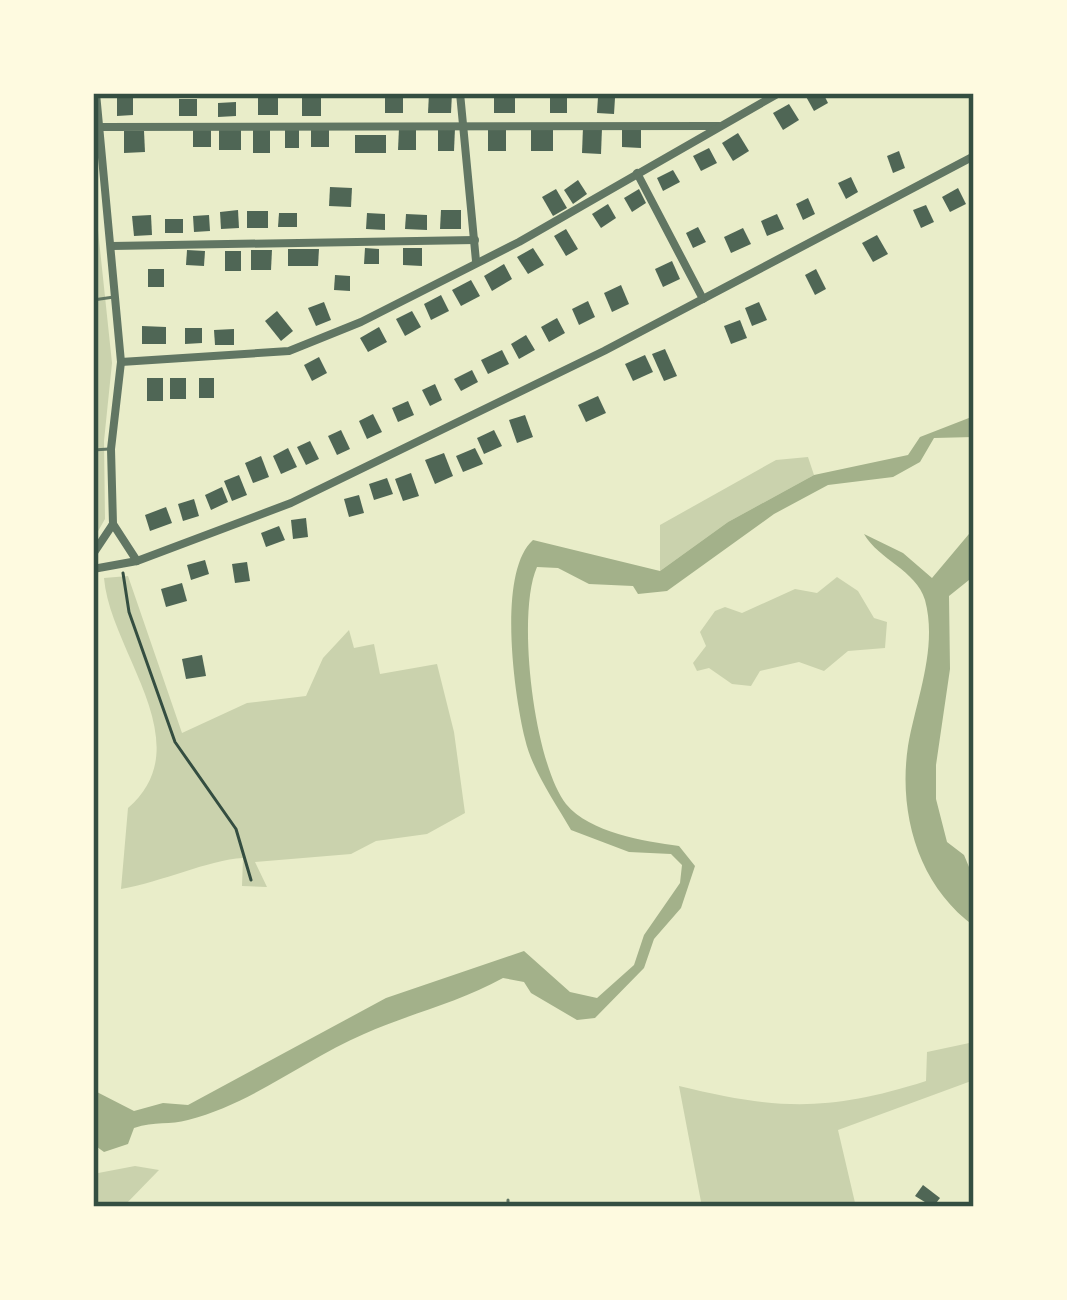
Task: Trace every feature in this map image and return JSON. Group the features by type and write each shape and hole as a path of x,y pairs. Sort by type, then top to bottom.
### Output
{"street":[{"path":"96,93 121,362 111,449 113,524 136,561"},
{"path":"460,93 476,261"},
{"path":"121,362 290,351 361,322 779,93"},
{"path":"100,128 464,123 721,126"},
{"path":"93,569 136,561 290,503 703,299 974,156"},
{"path":"637,172 703,299"},
{"path":"112,246 475,240"},
{"path":"93,554 113,524"}],"lane":[{"path":"93,137 100,128"},
{"path":"93,300 115,297"},
{"path":"93,450 111,449"},
{"path":"508,1200 508,1207"}],"path":[{"path":"121,564 129,612 175,742 236,829 251,880"}],"shaded area":[{"path":"93,183 112,363 104,441 105,519 93,540"},
{"path":"974,416 974,437 934,438 920,462 893,477 828,485 774,514 667,591 638,594 633,586 589,584 558,568 537,567 528,618 529,652 537,723 555,784 566,804 589,822 618,834 679,846 695,866 681,908 654,939 644,968 595,1018 577,1020 531,993 524,982 503,978 364,1034 212,1112 134,1128 128,1144 104,1152 93,1144 93,1090 134,1111 163,1103 188,1105 386,998 524,951 570,992 597,998 634,965 644,935 680,883 682,865 671,854 629,852 571,830 538,774 525,739 513,665 512,605 522,556 533,540 660,571 728,522 814,475 908,455 920,437"},
{"path":"808,457 814,475 728,522 660,571 660,525 776,460"},
{"path":"974,528 974,576 949,596 950,669 936,765 936,799 947,842 964,855 974,879 974,926 926,869 906,797 908,746 929,637 925,600 914,581 864,534 903,553 932,578"},
{"path":"128,576 182,733 247,703 306,696 323,658 349,630 354,648 374,644 380,674 437,664 454,732 465,813 427,834 376,841 351,854 255,862 267,887 242,886 243,858 121,889 128,808 148,783 156,755 155,727 110,607 104,578"},
{"path":"837,577 858,591 874,618 887,622 885,648 848,651 824,671 799,662 760,671 751,686 732,684 709,668 697,671 693,663 706,646 700,632 715,611 725,607 742,613 795,589 817,593"},
{"path":"974,1042 974,1080 838,1130 856,1207 702,1207 679,1086 745,1100 831,1103 926,1081 927,1052"},
{"path":"135,1166 159,1170 123,1207 93,1207 93,1174"}],"building":[{"path":"117,93 133,93 133,115 117,116"},
{"path":"385,93 403,93 403,113 385,113"},
{"path":"429,93 452,93 451,113 428,113"},
{"path":"494,93 515,93 515,113 494,113"},
{"path":"804,93 823,93 828,103 814,111"},
{"path":"550,94 567,95 567,113 550,113"},
{"path":"258,97 278,97 278,115 258,115"},
{"path":"302,97 321,97 321,116 302,116"},
{"path":"598,97 615,98 614,114 597,113"},
{"path":"179,99 197,99 197,116 179,116"},
{"path":"236,102 236,116 218,117 218,103"},
{"path":"789,104 799,120 783,130 773,113"},
{"path":"253,127 270,127 270,153 253,153"},
{"path":"285,127 299,127 299,148 285,148"},
{"path":"311,127 329,127 329,147 311,147"},
{"path":"583,127 602,128 601,154 582,153"},
{"path":"399,128 416,128 416,150 398,150"},
{"path":"438,128 455,128 454,151 438,151"},
{"path":"488,128 506,128 506,151 488,151"},
{"path":"531,128 553,128 553,151 531,151"},
{"path":"193,129 211,129 211,147 193,147"},
{"path":"241,129 241,150 219,150 219,130"},
{"path":"622,129 641,129 641,148 622,147"},
{"path":"124,131 144,131 145,152 124,153"},
{"path":"738,133 749,151 733,161 722,143"},
{"path":"355,135 386,135 386,153 355,153"},
{"path":"709,148 717,163 701,171 693,156"},
{"path":"899,151 905,168 893,173 887,156"},
{"path":"673,170 680,182 663,191 657,178"},
{"path":"851,177 858,192 846,199 838,183"},
{"path":"578,180 587,194 573,204 564,190"},
{"path":"330,187 352,188 351,207 329,206"},
{"path":"958,188 966,204 950,212 942,197"},
{"path":"556,189 567,208 553,216 542,197"},
{"path":"639,189 646,203 632,212 624,198"},
{"path":"808,198 815,214 803,220 796,204"},
{"path":"608,204 616,218 601,228 592,214"},
{"path":"926,205 934,222 921,228 913,210"},
{"path":"238,210 239,228 221,229 220,212"},
{"path":"441,210 461,210 461,229 440,229"},
{"path":"247,211 268,211 268,228 247,228"},
{"path":"279,213 297,213 297,227 278,227"},
{"path":"367,213 385,214 385,230 366,229"},
{"path":"406,214 427,215 427,230 405,229"},
{"path":"777,214 784,229 767,236 761,221"},
{"path":"151,215 152,235 134,236 132,216"},
{"path":"209,215 210,231 194,232 193,216"},
{"path":"165,219 183,219 183,233 165,233"},
{"path":"698,227 706,242 693,248 686,233"},
{"path":"743,228 751,244 731,253 724,237"},
{"path":"566,229 578,249 566,256 554,236"},
{"path":"877,235 888,254 873,262 862,243"},
{"path":"365,248 379,249 379,264 364,264"},
{"path":"403,248 422,248 422,266 403,265"},
{"path":"533,248 544,265 528,274 517,257"},
{"path":"288,249 319,249 318,266 288,266"},
{"path":"187,250 205,251 204,266 186,265"},
{"path":"251,250 272,250 271,270 251,270"},
{"path":"225,251 241,251 241,271 225,271"},
{"path":"672,261 680,279 663,287 655,269"},
{"path":"504,264 512,279 492,291 484,276"},
{"path":"148,269 164,269 164,287 148,287"},
{"path":"816,269 826,289 815,295 805,275"},
{"path":"335,275 350,276 350,291 334,290"},
{"path":"471,280 480,296 461,306 452,290"},
{"path":"621,285 629,304 612,312 604,293"},
{"path":"441,295 449,311 431,320 424,304"},
{"path":"588,301 595,317 579,325 572,309"},
{"path":"324,302 331,320 316,326 308,308"},
{"path":"759,302 767,320 752,326 745,308"},
{"path":"277,311 293,331 281,341 265,321"},
{"path":"412,311 421,327 405,336 396,319"},
{"path":"557,318 565,333 549,342 541,327"},
{"path":"740,320 747,338 731,344 724,326"},
{"path":"142,326 166,327 166,344 142,344"},
{"path":"379,327 387,342 368,352 360,338"},
{"path":"185,328 202,328 202,343 185,344"},
{"path":"234,329 234,345 215,345 214,330"},
{"path":"526,335 535,350 519,359 511,344"},
{"path":"665,349 677,376 664,381 652,354"},
{"path":"502,350 509,364 488,374 481,360"},
{"path":"645,355 653,372 633,381 625,364"},
{"path":"319,357 327,373 312,381 304,365"},
{"path":"472,370 478,382 461,391 454,379"},
{"path":"147,378 163,378 163,401 147,401"},
{"path":"170,378 186,378 186,399 170,399"},
{"path":"199,378 214,378 214,398 199,398"},
{"path":"435,384 442,400 430,406 422,390"},
{"path":"598,396 606,413 586,422 578,405"},
{"path":"408,401 414,415 398,422 392,408"},
{"path":"373,414 382,432 367,439 359,421"},
{"path":"525,415 533,437 517,443 509,420"},
{"path":"341,430 350,449 337,455 328,436"},
{"path":"494,430 502,446 484,454 477,438"},
{"path":"310,441 319,459 306,465 297,447"},
{"path":"288,448 297,467 281,474 273,456"},
{"path":"475,448 483,464 463,472 456,456"},
{"path":"444,453 453,476 435,484 425,460"},
{"path":"261,456 269,477 253,483 245,463"},
{"path":"411,473 419,496 403,501 395,479"},
{"path":"239,475 247,495 232,501 224,481"},
{"path":"387,478 393,494 374,500 369,484"},
{"path":"222,487 228,502 211,510 205,495"},
{"path":"359,495 364,513 349,517 344,499"},
{"path":"194,499 199,516 183,521 178,504"},
{"path":"166,507 172,523 150,531 145,515"},
{"path":"306,518 308,537 293,539 291,520"},
{"path":"279,526 285,540 266,547 261,533"},
{"path":"205,560 209,574 191,580 187,565"},
{"path":"247,562 250,581 235,583 232,564"},
{"path":"182,583 187,601 166,607 161,589"},
{"path":"202,655 206,676 186,679 182,659"},
{"path":"923,1185 940,1198 933,1207 915,1196"}]}
